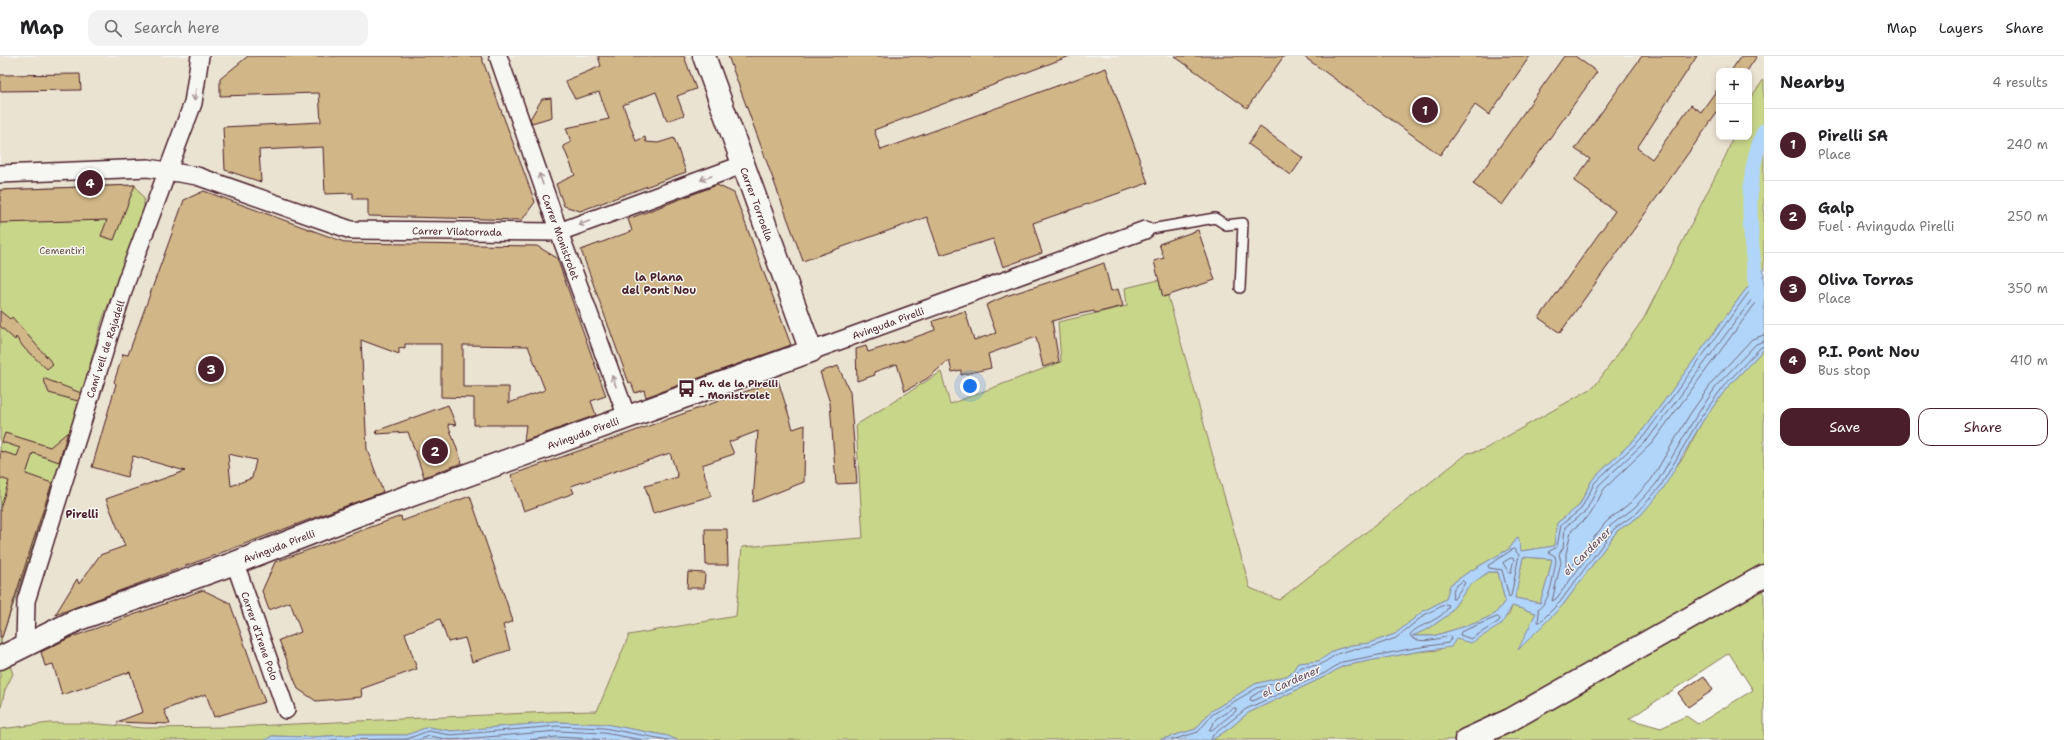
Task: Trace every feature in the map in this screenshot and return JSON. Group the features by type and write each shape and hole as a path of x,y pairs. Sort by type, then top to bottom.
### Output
{"street":[{"name":"Camí vell de Rajadell","path":"25,646 26,601 126,282 169,171 193,103 200,56"},
{"name":"Carrer Monistrolet","path":"498,56 559,232 627,417"},
{"name":"Carrer Torroella","path":"704,56 742,165 812,351"},
{"name":"Carrer Vilatorrada","path":"0,174 148,168 197,176 351,230 559,232 742,165"},
{"name":"Avinguda Pirelli","path":"0,658 79,619 235,563 370,510 1145,230"},
{"name":"Carrer d'Irene Polo","path":"235,563 286,710"},
{"path":"1466,740 1510,720 1764,576"},
{"name":"Avinguda Pirelli","path":"0,672 25,646"}],"lane":[{"path":"1145,230 1214,218 1226,225 1243,223 1240,288"}],"shaded area":[{"path":"0,56 1764,56 1764,79 1752,96 1752,68 1716,68 1716,140 1732,140 1727,153 1644,318 1594,387 1483,450 1467,453 1279,601 1250,588 1169,296 1163,297 1159,281 1127,306 1058,322 1062,362 950,404 941,373 863,538 742,547 736,616 629,635 597,711 231,727 144,728 88,723 50,723 0,729 0,712 5,690 13,674 1,641 65,455 102,321 0,190"}],"green space":[{"path":"1764,79 1764,268 1743,293 1640,434 1592,480 1579,506 1557,523 1554,546 1521,551 1518,537 1509,549 1467,573 1450,585 1446,599 1422,612 1395,634 1370,643 1352,645 1335,650 1319,661 1298,663 1290,675 1255,684 1210,712 1196,729 1159,740 677,740 668,736 605,724 557,722 451,731 428,727 407,735 309,737 272,736 265,740 0,740 0,729 50,723 88,723 144,728 231,727 597,711 629,635 736,616 742,547 863,538 856,425 941,372 950,404 1061,362 1058,322 1127,306 1125,288 1159,280 1163,297 1168,296 1250,588 1279,600 1468,453 1483,450 1594,387 1644,318 1727,153 1732,140 1752,140 1752,96"},
{"name":"Cementiri","path":"135,185 144,199 144,210 102,321 65,455 1,640 13,674 5,690 0,712 0,190"},
{"path":"1764,349 1764,740 1212,740 1230,728 1248,713 1326,676 1343,666 1415,652 1439,650 1456,638 1509,615 1512,606 1536,613 1519,649 1563,605 1617,531 1641,515 1684,456 1702,422 1726,389","holes":["1729,653 1753,690 1698,724 1686,716 1661,728 1629,719"]},
{"path":"1523,557 1552,559 1540,603 1515,598"},
{"path":"1488,572 1498,572 1505,601 1495,614 1476,623 1433,636 1410,636 1428,629 1448,615 1469,586"}],"water":[{"name":"el Cardener","path":"1764,268 1764,349 1726,389 1702,422 1663,489 1641,515 1617,531 1563,605 1518,650 1536,613 1512,606 1501,625 1471,643 1456,639 1451,647 1415,652 1343,666 1326,676 1248,713 1230,728 1212,740 1159,740 1196,729 1210,712 1255,684 1290,675 1298,663 1319,661 1335,650 1352,645 1370,643 1395,634 1422,612 1446,599 1450,585 1467,573 1509,549 1518,537 1521,551 1554,546 1557,523 1579,506 1592,480 1640,434 1743,293","holes":["1523,557 1552,559 1540,603 1515,598","1488,572 1498,572 1505,601 1495,614 1476,623 1433,636 1412,636 1428,629 1448,615 1469,586"]},
{"path":"557,722 605,724 668,736 677,740 265,740 272,736 309,737 407,735 428,727 451,731"}],"building":[{"path":"248,56 481,56 535,202 522,220 368,216 368,199 353,199 353,193 325,194 323,147 259,150 261,182 225,170 223,127 321,122 319,93 220,96 220,79"},
{"path":"598,56 684,56 696,89 677,96 684,115 667,121 656,92 623,105 636,141 645,137 646,142 658,143 674,138 686,172 580,211 564,206 556,184 575,175 563,146 571,142 566,128 609,119 599,92 575,99 565,81 601,66"},
{"path":"728,56 1070,56 874,130 881,150 1106,68 1148,183 1033,223 1042,253 1003,267 993,239 940,255 927,217 803,261"},
{"path":"1174,56 1284,56 1247,108"},
{"path":"1303,56 1530,56 1489,115 1475,105 1440,155"},
{"path":"1564,56 1575,56 1597,72 1502,205 1473,184"},
{"path":"1642,56 1697,56 1637,148 1652,159 1691,105 1701,112 1716,91 1716,114 1560,333 1539,318 1615,211 1574,181 1590,159 1575,149"},
{"path":"1741,56 1757,56 1749,68 1733,68"},
{"path":"80,74 81,90 0,91 0,75"},
{"path":"551,98 552,117 532,123 530,119 542,99"},
{"path":"1260,127 1303,158 1291,175 1248,144"},
{"path":"135,185 114,240 101,236 107,220 0,223 0,190"},
{"path":"717,185 734,193 791,345 646,397 644,390 635,393 631,382 629,383 581,250 632,231 628,219"},
{"path":"204,191 347,243 537,246 557,258 606,396 591,401 596,415 524,441 526,425 474,425 474,398 441,397 441,344 405,344 405,349 399,348 399,354 361,340 367,449 383,492 55,615 77,579 79,584 100,555 125,546 106,499 185,471 133,456 127,477 92,467 116,384 114,382 123,354 128,355 184,200","holes":["463,345 528,346 545,390 509,403 509,387 463,387","228,454 256,460 252,478 231,486"]},
{"path":"1198,230 1215,280 1163,297 1154,261 1164,258 1159,244"},
{"path":"1104,263 1111,291 1118,289 1123,306 1095,313 1094,311 1074,315 1052,321 1059,362 1043,367 1036,337 988,354 991,368 961,375 961,370 952,372 949,360 928,378 905,391 897,364 874,372 875,375 857,381 856,349 866,346 868,352 910,339 935,330 933,321 965,311 974,340 996,333 986,305 1006,296"},
{"path":"0,311 10,319 12,317 53,364 47,369 24,348 16,337 15,340 0,326"},
{"path":"838,366 850,392 857,483 836,484 830,403 820,372"},
{"path":"43,378 81,393 78,401 49,393"},
{"path":"778,380 793,429 805,425 804,482 753,502 758,431 729,442 734,454 702,465 711,496 653,513 645,486 678,477 670,453 571,486 574,493 524,511 511,475"},
{"path":"448,405 456,425 448,424 462,463 424,477 408,432 377,434 376,431"},
{"path":"68,432 59,462 33,453 26,474 52,483 2,637 0,637 0,508 9,481 0,478 0,451 17,456 20,448 2,442 5,433 50,447"},
{"path":"470,496 513,621 503,625 510,650 472,662 465,638 448,642 440,619 405,633 417,669 361,689 362,697 316,701 298,689 279,640 301,632 290,602 269,610 262,591 275,562 401,516 402,521"},
{"path":"705,529 727,529 728,565 706,565"},
{"path":"688,572 705,573 704,588 687,588"},
{"path":"203,590 230,603 265,702 214,717 206,694 164,710 170,724 117,722 143,712 130,672 62,695 53,664 45,666 41,652 69,638"},
{"path":"1704,676 1713,690 1688,707 1678,693"}],"waterway":[{"path":"1757,296 1751,234 1750,192 1752,171 1764,131"}],"place":[{"name":"Pirelli SA","path":"1425,110"},
{"name":"P.I. Pont Nou","path":"90,183"},
{"name":"Oliva Torras","path":"211,369"},
{"name":"Av. de la Pirelli - Monistrolet","path":"686,389"},
{"name":"Galp","path":"435,451"}],"district":[{"name":"la Plana del Pont Nou","path":"659,283"},
{"name":"Pirelli","path":"82,514"}]}
